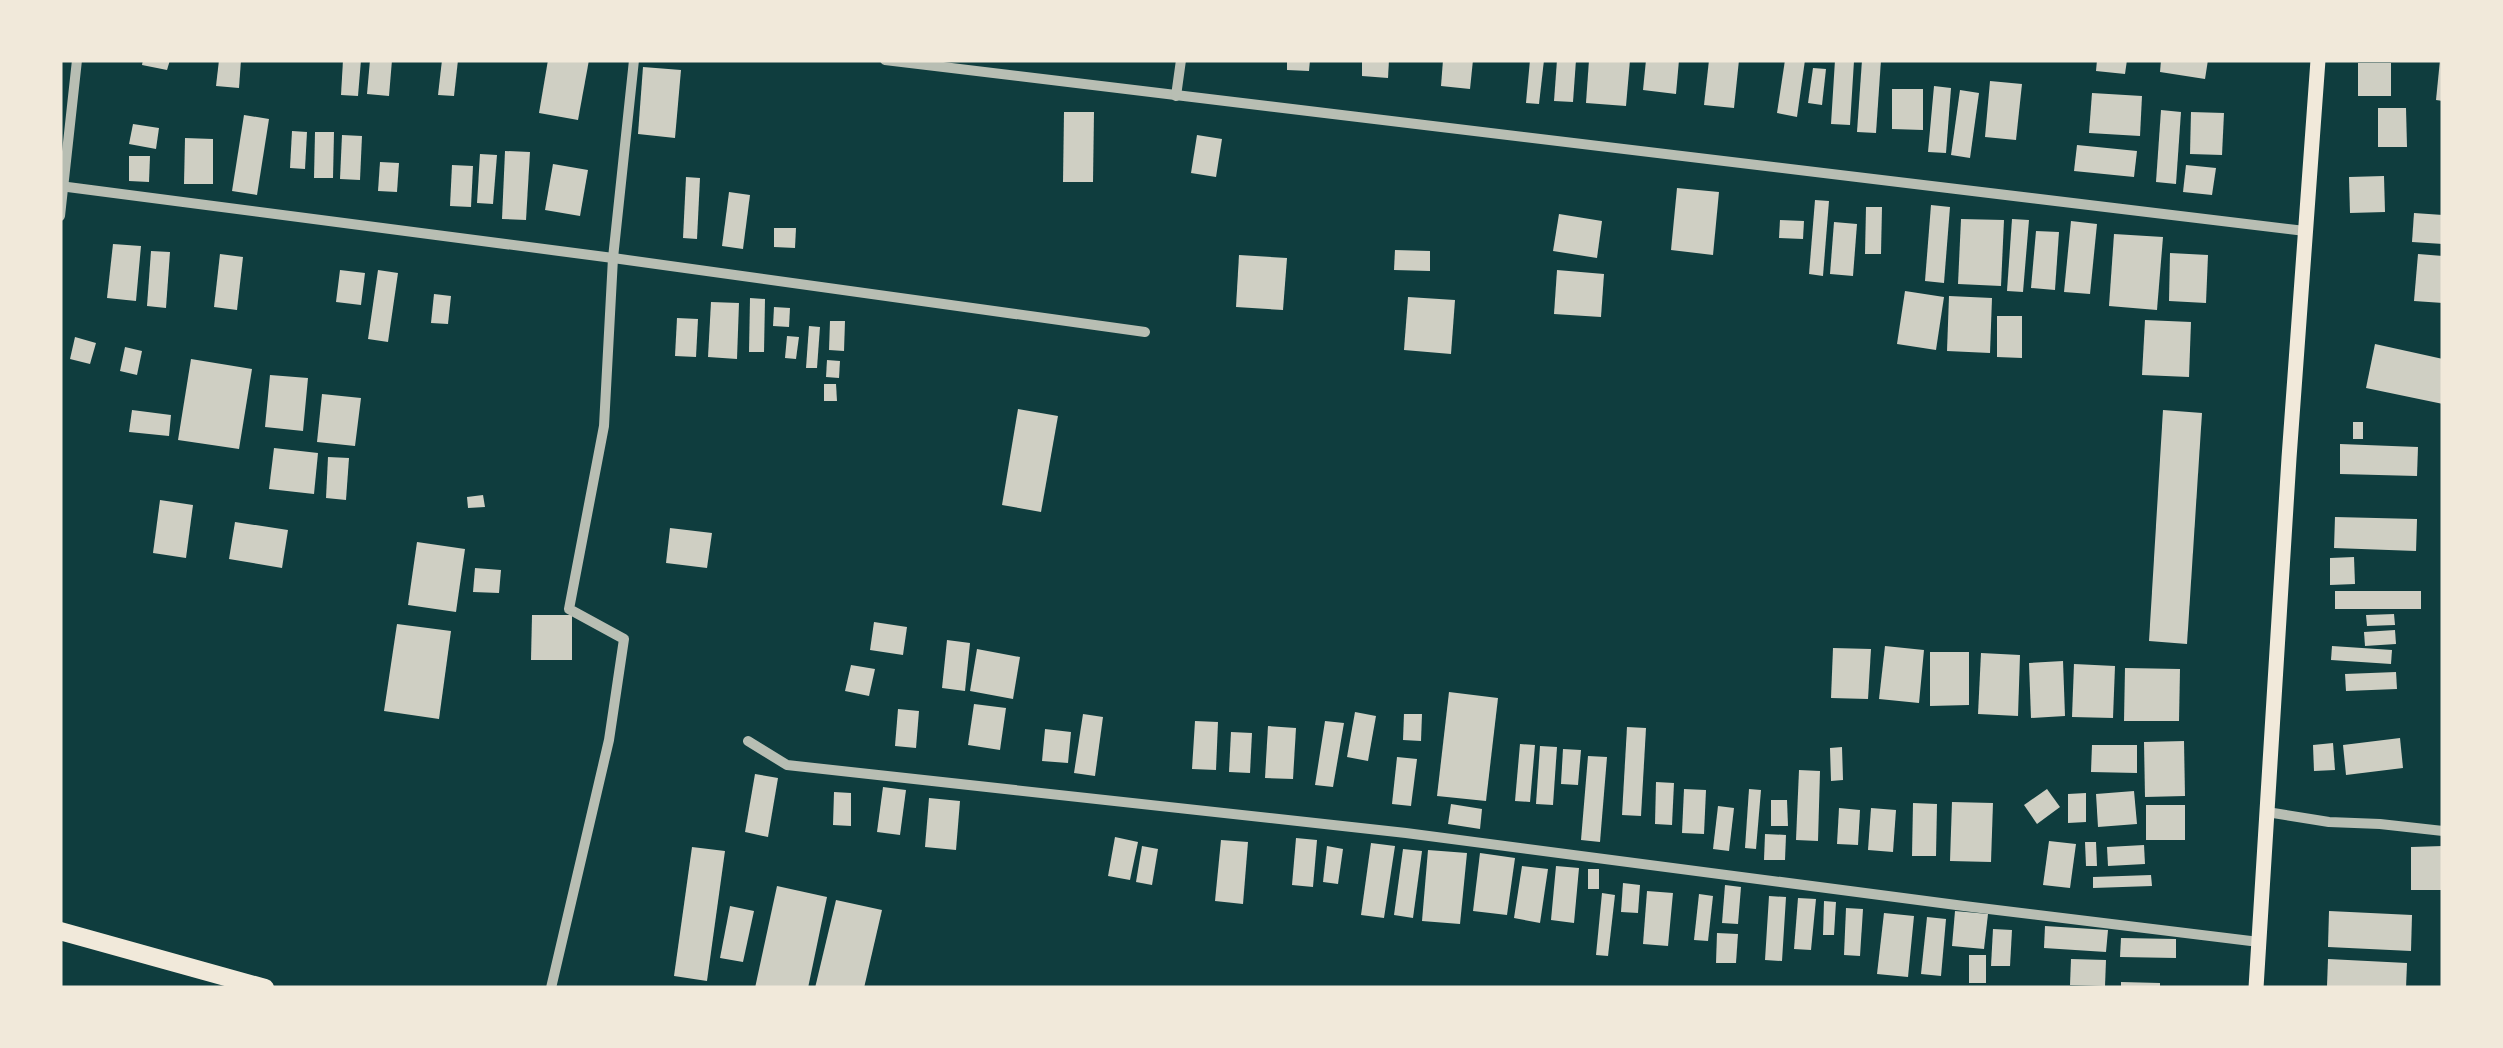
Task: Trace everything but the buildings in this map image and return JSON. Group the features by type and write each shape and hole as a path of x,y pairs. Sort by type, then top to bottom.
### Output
{"main road":[{"path":"2256,988 2318,60"},
{"path":"60,931 265,988"}],"street":[{"path":"60,216 77,60"},
{"path":"551,988 610,740 624,639 568,609 604,426 613,258 634,60"},
{"path":"885,60 2306,231"},
{"path":"1176,96 1181,60"},
{"path":"61,186 1145,332"},
{"path":"748,741 788,764 1406,834 2259,942"},
{"path":"2267,812 2329,822 2443,831"}]}
